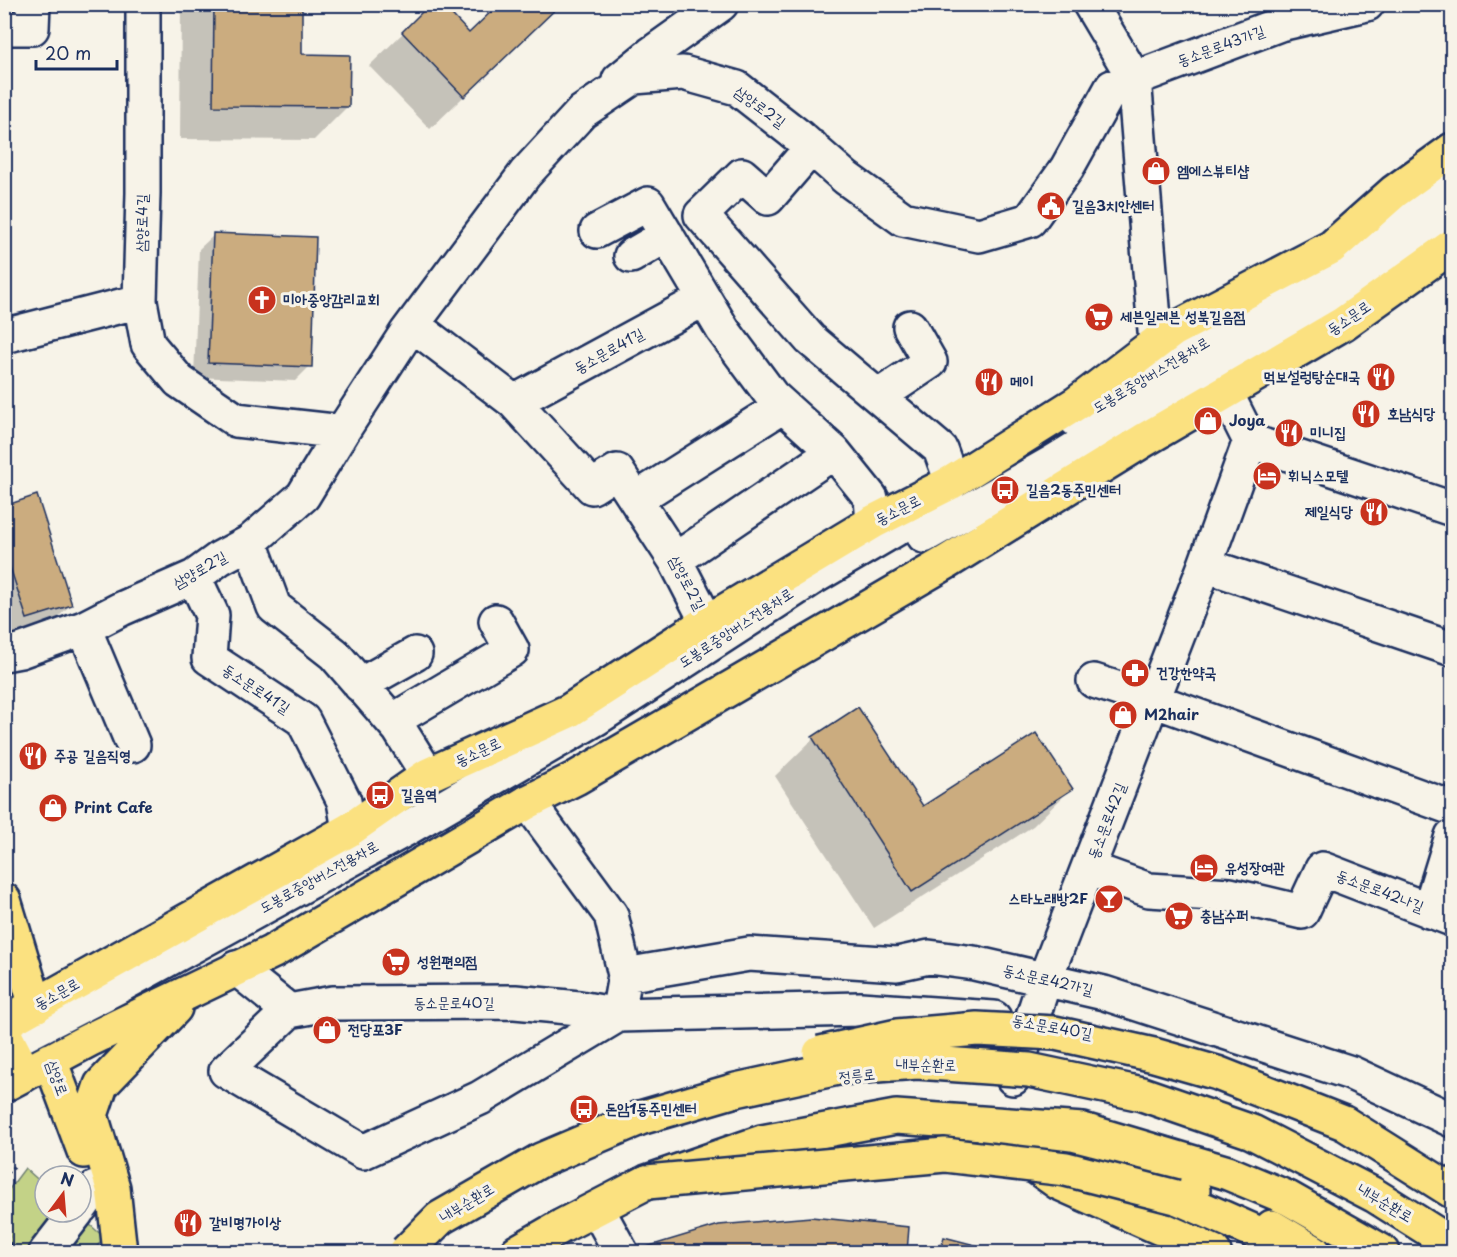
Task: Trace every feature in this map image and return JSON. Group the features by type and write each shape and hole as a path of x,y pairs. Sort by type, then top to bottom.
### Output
{"main road":[{"name":"동소문로","path":"19,1042 349,830 428,775 569,711 707,622 873,522 952,482 1077,403 1173,330 1332,247 1394,192 1452,150"},
{"name":"동소문로","path":"19,1042 189,993 272,952 936,568 1144,440 1344,323 1452,246"},
{"name":"삼양로","path":"4,900 19,1042 81,1142 82,1164"},
{"path":"119,1252 113,1188 91,1115 100,1084 189,993"},
{"path":"694,1102 760,1065 897,1036 978,1029 1054,1033 1154,1055 1217,1073 1344,1123 1452,1191"},
{"name":"내부순환로","path":"406,1252 440,1218 541,1160 640,1118 736,1090 838,1068 917,1062 1029,1070 1142,1094 1252,1132 1374,1196 1452,1244"},
{"name":"정릉로","path":"418,1252 456,1216 571,1137 701,1092 935,1068 1013,1078 1152,1107 1258,1145 1379,1209 1449,1252"},
{"path":"517,1252 647,1182 762,1142 896,1117 1083,1130 1238,1177 1288,1198 1383,1252"},
{"path":"535,1252 600,1214 691,1177 882,1132 1060,1139 1235,1205 1314,1252"},
{"path":"994,1137 1059,1183 1215,1252"},
{"path":"647,1182 945,1155 1065,1169 1176,1197 1278,1242 1295,1252"},
{"name":"삼양로","path":"93,1215 119,1252"}],"street":[{"path":"4,28 32,28 33,4"},
{"name":"삼양로4길","path":"140,301 143,193 143,4"},
{"path":"582,112 651,54 721,4"},
{"path":"1090,4 1123,82 1156,343"},
{"name":"동소문로43가길","path":"1123,82 1280,24 1366,4"},
{"name":"삼양로2길","path":"4,654 20,651 84,628 121,609 194,578 220,558 250,542 303,496 342,432 413,325 525,174 582,112 634,78 683,73 737,88 812,147 846,178 903,219 979,235 1030,220 1123,82"},
{"path":"812,147 768,198 742,176 701,215 810,339 940,448 952,482"},
{"name":"도봉로중앙버스전용차로","path":"19,1042 396,835 597,718 814,577 1014,460 1134,382 1340,265 1452,184"},
{"path":"597,231 648,204 704,299 772,396 834,452 871,498 873,522"},
{"name":"도봉로중앙버스전용차로","path":"19,1042 118,1006 428,835 653,702 835,586 1053,462 1154,400 1319,313 1452,213"},
{"path":"631,256 667,236"},
{"name":"동소문로41길","path":"514,402 704,299"},
{"path":"4,336 140,301 148,344 179,381 236,420 342,432"},
{"name":"삼양로2길","path":"413,325 514,402 592,487 617,471 675,560 707,622"},
{"path":"879,396 930,362 910,327"},
{"path":"1226,393 1250,441 1452,509"},
{"path":"636,499 783,406"},
{"name":"동소문로42길","path":"1013,1078 1046,979 1205,565 1250,441"},
{"path":"675,560 834,452"},
{"path":"250,542 274,607 334,654 392,722 428,775"},
{"path":"1205,565 1452,649"},
{"name":"동소문로41길","path":"194,578 212,615 209,658 303,720 344,801 349,830"},
{"path":"392,722 513,650 496,621"},
{"path":"84,628 133,745"},
{"path":"360,685 416,654"},
{"path":"1094,681 1153,700 1452,808"},
{"path":"236,968 289,1011 226,1071 363,1152 480,1098 618,1015 625,975 611,915 528,802"},
{"path":"1441,915 1452,836"},
{"name":"동소문로42나길","path":"1088,868 1149,890 1230,895 1302,912 1322,869 1441,915"},
{"name":"동소문로42가길","path":"625,975 749,954 897,964 928,957 974,963 1104,993 1351,1073 1452,1120"},
{"name":"동소문로40길","path":"289,1011 333,1003 515,1002 579,1008 618,1015 860,1009 1032,1020 1211,1060 1369,1128 1452,1184"},
{"path":"600,1214 621,1252"},
{"path":"46,1252 67,1224"}],"path":[{"path":"4,1175 14,1167"},
{"path":"4,1222 12,1252"}],"green space":[{"path":"25,1168 33,1175 33,1224 89,1224 104,1237 93,1252 5,1252 4,1196"}],"building":[{"path":"214,4 302,4 302,54 350,55 349,107 213,106"},
{"path":"430,4 442,4 469,33 499,4 561,4 464,97 402,32"},
{"name":"미아중앙감리교회","path":"213,233 316,237 312,367 208,363"},
{"path":"37,495 72,605 27,619 4,549 4,506"},
{"path":"858,707 923,806 1036,733 1073,789 912,892 812,737"},
{"path":"811,1217 909,1227 907,1252 633,1252 719,1225"},
{"path":"944,1237 1002,1252 940,1252"}],"place":[{"name":"엠에스뷰티샵","path":"1156,171"},
{"name":"길음3치안센터","path":"1051,206"},
{"name":"미아중앙감리교회","path":"262,300"},
{"name":"세븐일레븐 성북길음점","path":"1099,317"},
{"name":"먹보설렁탕순대국","path":"1381,377"},
{"name":"메이","path":"989,382"},
{"name":"호남식당","path":"1366,414"},
{"name":"Joya","path":"1208,421"},
{"name":"미니집","path":"1289,433"},
{"name":"휘닉스모텔","path":"1267,476"},
{"name":"길음2동주민센터","path":"1005,490"},
{"name":"제일식당","path":"1374,512"},
{"name":"건강한약국","path":"1135,673"},
{"name":"M2hair","path":"1123,715"},
{"name":"주공 길음직영","path":"33,756"},
{"name":"길음역","path":"380,795"},
{"name":"Print Cafe","path":"53,808"},
{"name":"유성장여관","path":"1204,868"},
{"name":"스타노래방2F","path":"1109,899"},
{"name":"충남수퍼","path":"1179,916"},
{"name":"성원편의점","path":"396,962"},
{"name":"전당포3F","path":"327,1030"},
{"name":"돈암1동주민센터","path":"584,1109"},
{"name":"갈비명가이상","path":"188,1223"}]}
